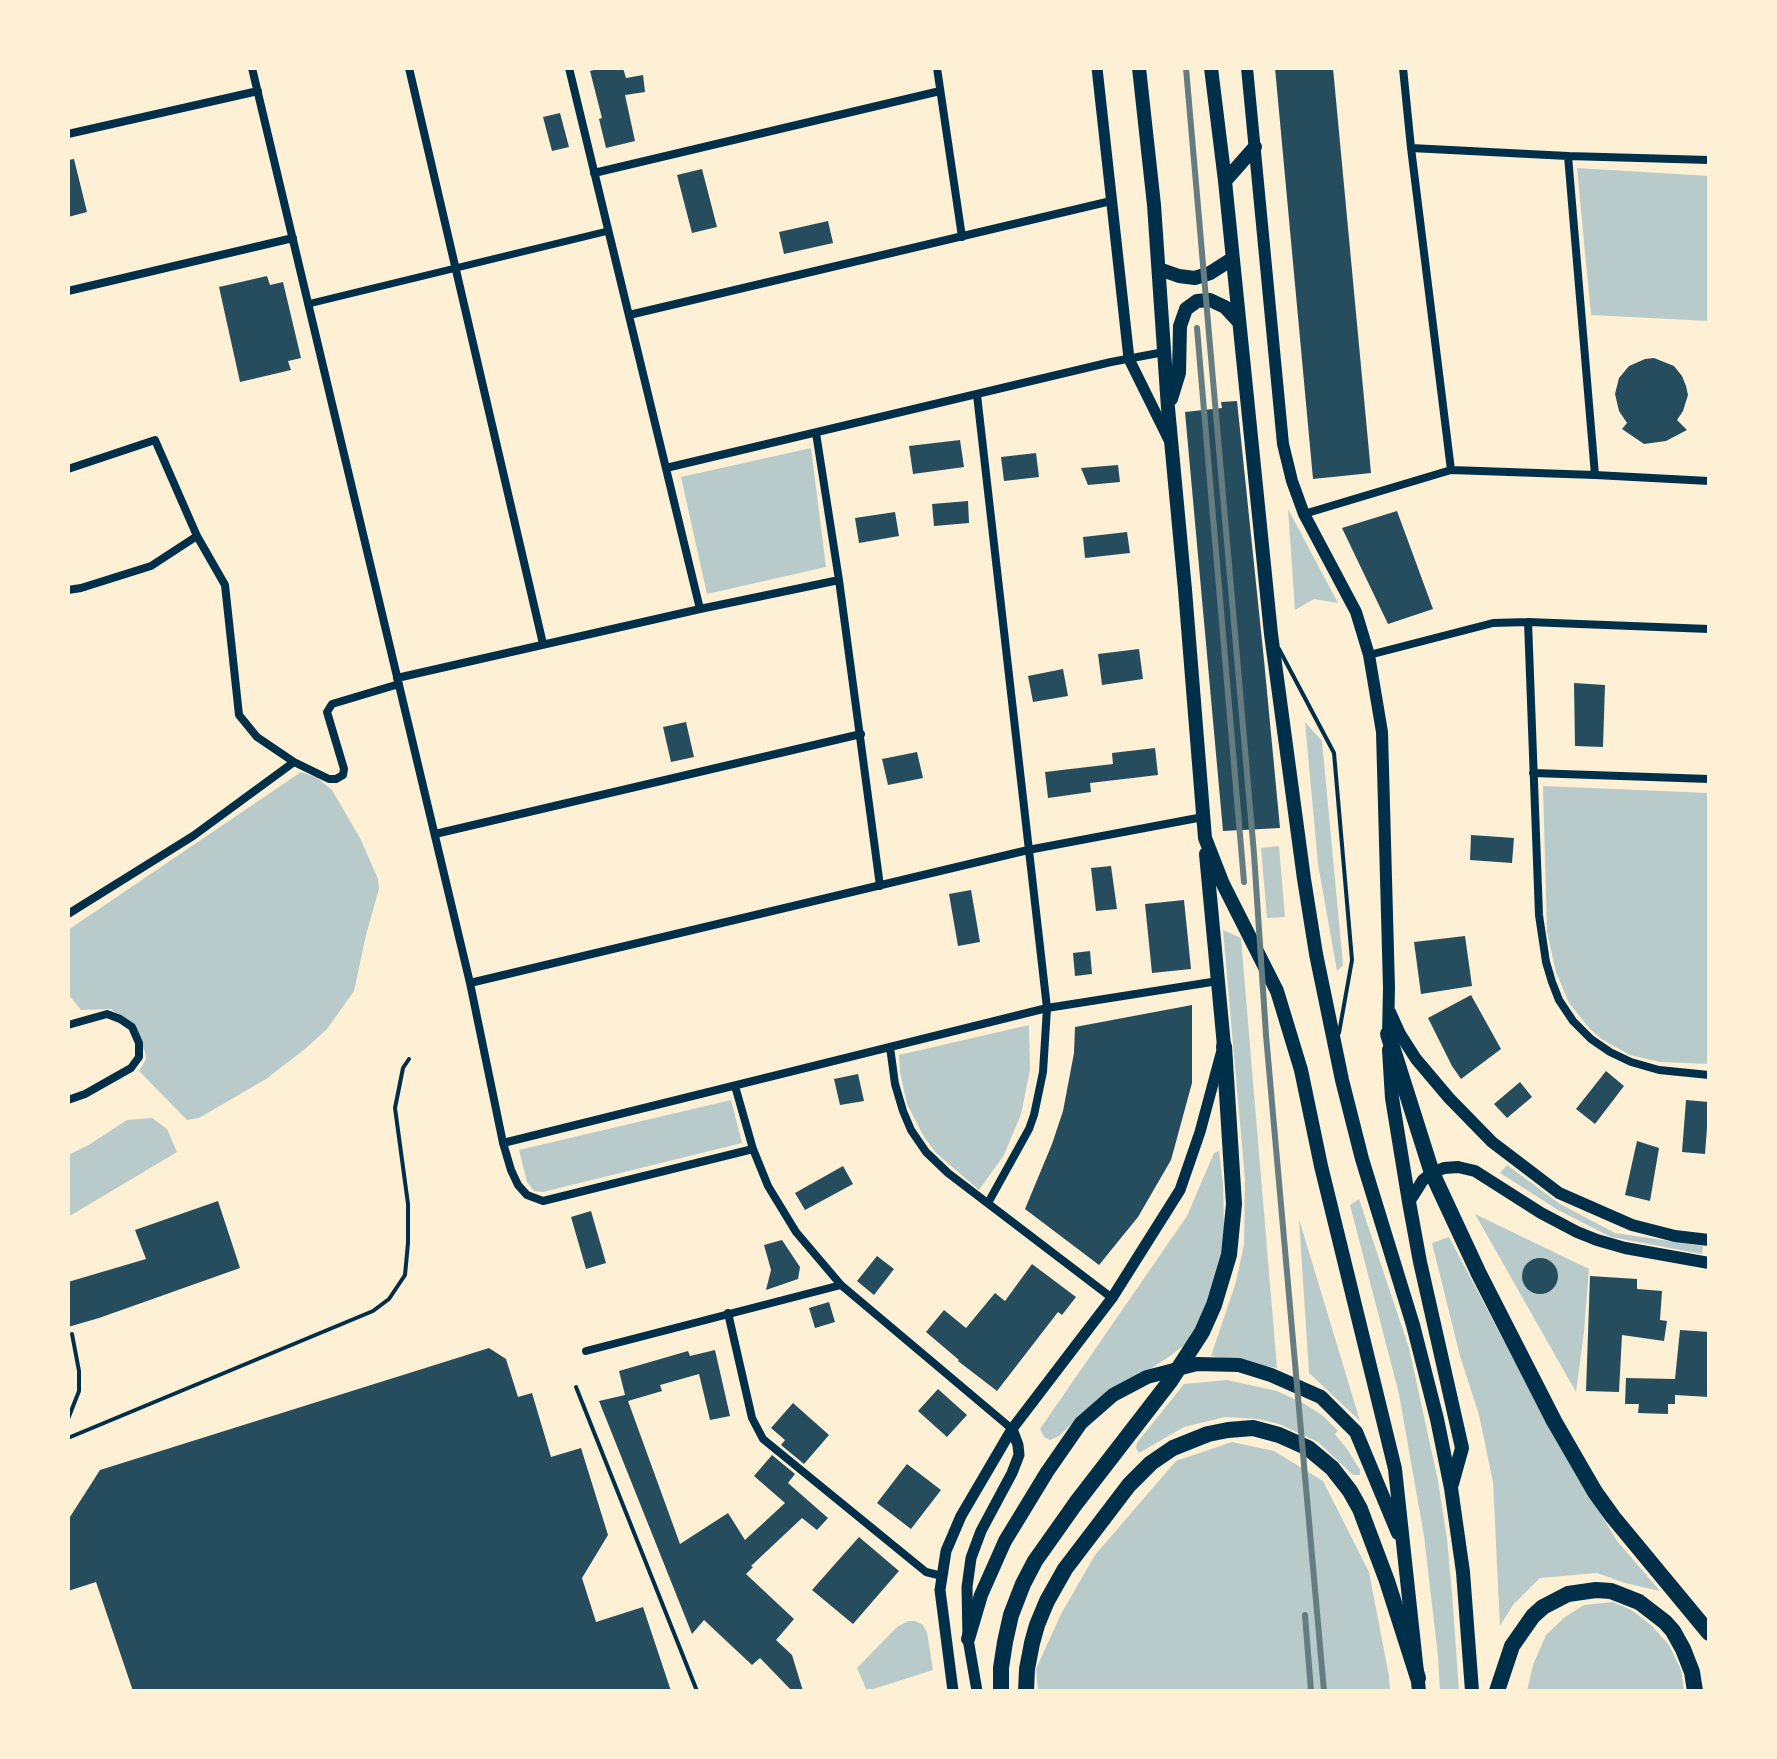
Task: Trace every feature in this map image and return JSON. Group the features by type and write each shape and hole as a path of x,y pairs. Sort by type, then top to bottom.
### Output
{"highway":[{"path":"1388,1034 1432,1173 1523,1362 1595,1492 1709,1633"},
{"path":"1001,1691 1005,1642 1017,1599 1035,1561 1171,1380 1202,1332 1214,1305 1224,1276 1232,1233 1233,1193 1224,1046"},
{"path":"1026,1691 1032,1643 1047,1601 1065,1569 1129,1485 1151,1463 1173,1448 1208,1434 1253,1428 1308,1448 1332,1468 1350,1491 1360,1509 1387,1581 1419,1684"},
{"path":"1497,1691 1512,1646 1533,1616 1568,1594 1596,1590 1611,1591 1639,1602 1665,1622 1683,1649 1695,1691"}],"main road":[{"path":"1139,68 1154,205 1171,445 1224,1046"},
{"path":"1211,68 1271,634 1304,879 1336,1051 1362,1159 1413,1325 1437,1419 1463,1572 1472,1691"},
{"path":"1247,68 1283,444 1304,514 1356,612 1369,655 1382,732 1392,1098 1420,1262 1462,1448 1451,1488"},
{"path":"1225,181 1255,147"},
{"path":"1159,269 1195,278 1210,273 1232,259"},
{"path":"1168,408 1179,373 1180,326 1190,304 1210,300 1225,307 1238,321"},
{"path":"1205,838 1223,884 1277,991 1301,1070 1321,1166 1395,1469 1419,1684"},
{"path":"1388,1008 1416,1059 1449,1098 1492,1142 1559,1193 1632,1225 1675,1236 1709,1240"},
{"path":"1409,1202 1423,1180 1432,1173 1458,1167 1475,1171 1541,1213 1597,1240 1709,1263"},
{"path":"968,1639 981,1595 1005,1541 1081,1423 1113,1395 1147,1377 1197,1364 1239,1365 1321,1397 1356,1432 1405,1551"}],"street":[{"path":"252,68 435,834 511,1170 527,1195 543,1201 753,1149"},
{"path":"409,68 543,644"},
{"path":"569,68 700,609"},
{"path":"937,68 962,237"},
{"path":"1097,68 1129,359 1171,445"},
{"path":"1403,68 1451,470"},
{"path":"68,134 258,91"},
{"path":"594,173 940,91"},
{"path":"1411,148 1709,160"},
{"path":"1568,156 1595,475"},
{"path":"629,315 1111,201"},
{"path":"308,304 608,231"},
{"path":"68,291 293,238"},
{"path":"666,468 1164,352"},
{"path":"977,395 1047,1008 1046,1042 1037,1104 1029,1129 988,1203"},
{"path":"816,433 861,734 880,886"},
{"path":"68,469 155,440 197,536 225,585 239,715 257,737 294,762 329,779 343,775 344,769 327,712 332,704 398,681 543,644 839,580"},
{"path":"1304,514 1451,470 1709,481"},
{"path":"68,590 151,566 197,536"},
{"path":"1528,622 1539,915 1546,962 1559,1000 1573,1021 1610,1052 1659,1070 1709,1075"},
{"path":"1369,655 1493,623 1709,629"},
{"path":"435,834 861,734"},
{"path":"68,914 193,836 294,762"},
{"path":"1533,773 1709,779"},
{"path":"470,983 1028,850 1203,817"},
{"path":"503,1143 1047,1008 1218,981"},
{"path":"68,1025 107,1014 120,1019 132,1027 139,1043 139,1057 131,1068 68,1100"},
{"path":"953,1691 940,1590 946,1551 961,1516 1012,1429 1112,1298 1180,1190 1224,1046"},
{"path":"890,1047 895,1084 911,1130 926,1152 948,1173 1112,1298"},
{"path":"735,1086 753,1149 768,1186 796,1232 841,1285 1012,1429 1019,1455 981,1531 971,1558 967,1587 968,1639 977,1691"},
{"path":"586,1351 841,1285"},
{"path":"728,1313 752,1418 763,1439 926,1572 942,1576"}],"lane":[{"path":"1271,634 1334,753 1352,960 1336,1051"},
{"path":"68,1438 373,1311 389,1299 405,1275 408,1243 408,1204 395,1108 403,1068 409,1059"},
{"path":"68,1419 79,1391 79,1371 72,1334"},
{"path":"576,1387 697,1691"}],"shaded area":[{"path":"1577,168 1709,176 1709,321 1591,315"},
{"path":"811,448 826,567 707,594 681,477"},
{"path":"1288,509 1338,603 1314,599 1295,610"},
{"path":"1305,722 1322,741 1343,965 1337,971 1318,864"},
{"path":"301,772 316,777 332,790 361,840 378,879 379,889 354,991 327,1029 305,1049 266,1079 199,1118 187,1120 139,1071 146,1059 133,1028 111,1009 81,1010 68,994 68,930"},
{"path":"1543,786 1709,793 1709,1064 1660,1062 1630,1055 1590,1029 1569,1003 1556,972 1547,932"},
{"path":"1279,846 1285,917 1267,918 1261,848"},
{"path":"1223,930 1241,938 1277,1368 1211,1356 1236,1282 1244,1244 1245,1180"},
{"path":"1029,1025 1030,1070 1021,1114 1004,1155 979,1190 936,1153 924,1137 907,1104 899,1055"},
{"path":"731,1100 742,1143 543,1192 534,1191 527,1182 519,1150"},
{"path":"152,1118 167,1129 177,1152 68,1217 68,1155 127,1120"},
{"path":"1219,1151 1224,1227 1221,1269 1187,1343 1084,1412 1059,1436 1050,1440 1044,1437 1040,1429 1187,1216 1214,1153"},
{"path":"1507,1165 1560,1204 1615,1233 1703,1246 1702,1254 1611,1237 1558,1210 1500,1173"},
{"path":"1359,1199 1409,1348 1438,1481 1447,1539 1459,1691 1440,1691 1424,1536 1399,1394 1350,1205"},
{"path":"1475,1214 1589,1269 1576,1392"},
{"path":"1299,1219 1360,1421 1309,1373"},
{"path":"1449,1237 1556,1440 1617,1541 1660,1591 1597,1573 1540,1578 1513,1605 1500,1626 1493,1482 1479,1415 1460,1356 1432,1243"},
{"path":"1227,1380 1277,1391 1322,1415 1338,1431 1335,1434 1360,1470 1360,1475 1353,1475 1318,1442 1279,1424 1258,1419 1225,1417 1184,1427 1139,1453 1137,1443 1184,1384"},
{"path":"1232,1442 1274,1451 1323,1481 1369,1572 1390,1691 1038,1691 1036,1669 1061,1614 1095,1555 1176,1461"},
{"path":"1613,1602 1633,1611 1669,1645 1681,1670 1684,1691 1527,1691 1533,1665 1546,1635 1584,1605"},
{"path":"908,1621 922,1624 927,1632 933,1670 867,1691 857,1668 897,1627"}],"building":[{"path":"623,68 626,78 643,75 645,92 625,95 635,141 606,148 590,71"},
{"path":"1275,68 1333,68 1371,473 1313,479"},
{"path":"560,113 569,147 552,151 543,117"},
{"path":"74,159 87,212 68,217 68,160"},
{"path":"702,169 717,227 692,233 677,175"},
{"path":"828,221 833,243 784,254 779,232"},
{"path":"267,276 270,285 283,282 301,358 288,361 291,370 240,382 219,287"},
{"path":"1654,358 1674,366 1682,376 1688,395 1677,420 1687,430 1666,441 1644,444 1622,429 1627,423 1619,411 1615,394 1619,378 1629,366"},
{"path":"1237,401 1280,828 1223,831 1185,412 1222,408 1221,402"},
{"path":"960,440 964,467 913,474 909,446"},
{"path":"1036,453 1039,477 1004,481 1001,457"},
{"path":"1118,465 1120,482 1088,485 1081,468"},
{"path":"968,501 969,523 934,526 932,504"},
{"path":"1397,511 1433,609 1388,624 1342,528"},
{"path":"895,512 899,536 859,543 855,518"},
{"path":"1127,532 1130,553 1085,558 1083,537"},
{"path":"1139,649 1143,679 1102,685 1098,654"},
{"path":"1063,669 1068,696 1033,702 1028,676"},
{"path":"1574,683 1605,685 1603,747 1575,746"},
{"path":"686,722 694,757 671,762 663,727"},
{"path":"1155,748 1158,775 1090,783 1091,792 1048,798 1045,772 1113,764 1112,753"},
{"path":"917,752 923,778 888,785 882,759"},
{"path":"1471,835 1514,838 1512,863 1470,860"},
{"path":"1111,866 1117,909 1096,911 1091,868"},
{"path":"971,890 980,942 958,946 949,894"},
{"path":"1184,900 1191,969 1152,973 1145,904"},
{"path":"1465,936 1472,986 1421,994 1414,942"},
{"path":"1090,951 1092,974 1075,976 1073,953"},
{"path":"1471,995 1501,1049 1461,1079 1428,1018"},
{"path":"1192,1005 1192,1083 1171,1160 1138,1217 1099,1265 1025,1209 1063,1111 1074,1053 1075,1027"},
{"path":"1606,1071 1624,1086 1595,1124 1576,1109"},
{"path":"858,1074 864,1101 840,1105 834,1079"},
{"path":"1520,1082 1532,1097 1507,1118 1494,1104"},
{"path":"1686,1100 1709,1102 1705,1154 1682,1152"},
{"path":"1637,1141 1659,1148 1650,1201 1625,1195"},
{"path":"843,1166 853,1184 805,1210 795,1193"},
{"path":"218,1201 240,1268 68,1327 68,1282 146,1259 135,1230"},
{"path":"591,1211 606,1263 586,1269 571,1217"},
{"path":"782,1240 800,1267 798,1279 766,1290 771,1270 764,1245"},
{"path":"877,1256 894,1269 874,1295 857,1281"},
{"path":"1540,1258 1553,1263 1558,1276 1553,1289 1540,1294 1527,1289 1522,1276 1527,1263"},
{"path":"1032,1264 1076,1297 1062,1315 1058,1312 997,1391 926,1332 944,1310 966,1328 995,1293 1005,1301"},
{"path":"1590,1276 1637,1279 1637,1289 1662,1291 1660,1320 1667,1321 1664,1341 1622,1335 1619,1392 1586,1391"},
{"path":"829,1302 835,1322 815,1328 809,1308"},
{"path":"1680,1330 1709,1332 1709,1397 1675,1395 1675,1404 1668,1404 1668,1414 1638,1413 1639,1404 1625,1404 1626,1378 1675,1379"},
{"path":"489,1348 506,1359 518,1397 532,1393 551,1457 581,1448 608,1535 582,1578 596,1622 643,1607 671,1691 133,1691 96,1582 68,1591 68,1520 100,1470"},
{"path":"715,1350 730,1416 710,1420 699,1374 660,1385 662,1391 628,1401 680,1544 728,1513 745,1540 785,1503 754,1476 772,1455 795,1474 788,1483 828,1518 817,1530 802,1518 746,1574 794,1619 776,1640 792,1655 803,1691 792,1691 760,1658 752,1665 704,1620 692,1634 599,1401 625,1395 619,1371 688,1351 690,1356"},
{"path":"938,1389 967,1415 947,1437 918,1411"},
{"path":"793,1403 829,1435 804,1464 781,1445 785,1440 771,1428"},
{"path":"907,1464 941,1490 911,1529 877,1503"},
{"path":"859,1537 899,1571 853,1624 812,1590"}],"railway":[{"path":"1186,68 1324,1691"},
{"path":"1197,328 1244,882"},
{"path":"1305,1615 1311,1691"}]}
